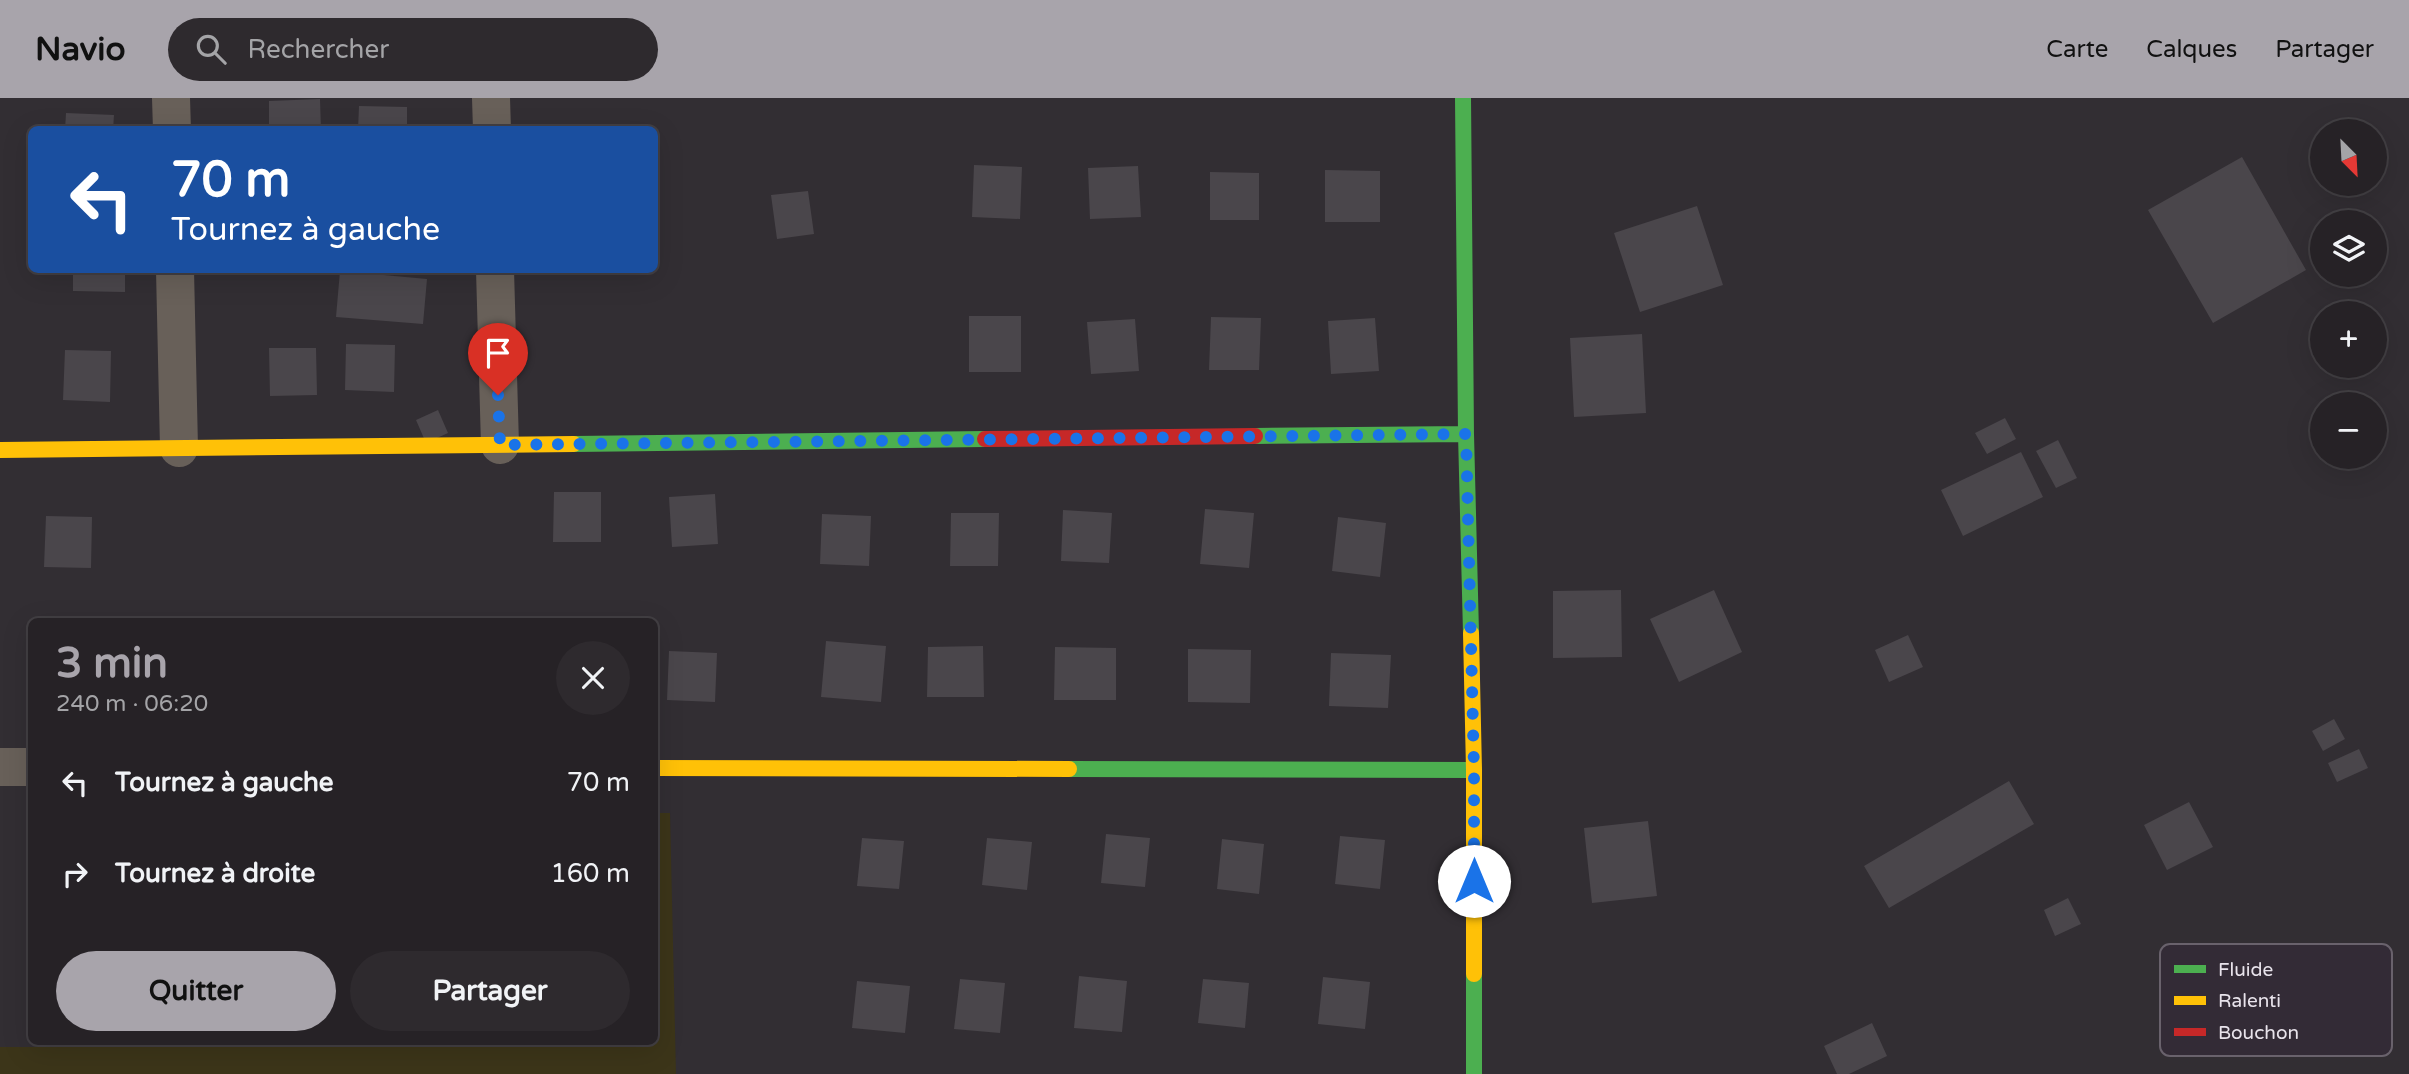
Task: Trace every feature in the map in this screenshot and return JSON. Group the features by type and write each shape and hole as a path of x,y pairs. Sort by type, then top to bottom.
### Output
{"street":[{"path":"171,98 172,126"},
{"path":"491,98 492,126"},
{"path":"1463,98 1466,434 1474,770 1474,1074"},
{"path":"175,273 179,448"},
{"path":"495,273 500,445"},
{"path":"0,450 1466,434"},
{"path":"0,766 28,767"},
{"path":"658,768 1474,770"}],"sand":[{"path":"658,813 670,813 676,1074 0,1074 0,1047 658,1045"}],"building":[{"path":"320,99 321,126 269,126 269,101"},
{"path":"359,106 407,107 407,126 358,126"},
{"path":"66,113 114,115 113,126 65,126"},
{"path":"2242,157 2306,270 2213,323 2148,210"},
{"path":"974,165 1022,167 1020,219 972,217"},
{"path":"1138,166 1141,217 1090,219 1088,168"},
{"path":"1325,170 1380,171 1380,222 1325,222"},
{"path":"1210,172 1259,173 1259,220 1210,220"},
{"path":"808,191 814,234 777,239 771,195"},
{"path":"1697,206 1723,285 1640,312 1614,233"},
{"path":"73,273 125,273 125,292 73,291"},
{"path":"340,273 427,279 423,324 336,317"},
{"path":"969,316 1021,316 1021,372 969,372"},
{"path":"1211,317 1261,318 1259,370 1209,370"},
{"path":"1375,318 1379,371 1331,374 1328,321"},
{"path":"1135,319 1139,371 1091,374 1087,322"},
{"path":"1642,334 1646,413 1574,417 1570,338"},
{"path":"346,344 395,345 394,392 345,390"},
{"path":"269,348 316,348 317,395 270,396"},
{"path":"65,350 111,351 110,402 63,400"},
{"path":"438,410 448,433 426,443 416,420"},
{"path":"2005,418 2016,439 1987,454 1975,433"},
{"path":"2058,440 2077,478 2056,488 2036,451"},
{"path":"2021,452 2043,497 1963,536 1941,490"},
{"path":"554,492 601,492 601,542 553,542"},
{"path":"715,494 718,544 672,547 669,497"},
{"path":"1205,509 1254,513 1249,568 1200,564"},
{"path":"1063,510 1112,513 1109,563 1061,561"},
{"path":"951,513 999,513 998,566 950,566"},
{"path":"822,514 871,516 869,566 820,564"},
{"path":"46,516 92,517 91,568 44,567"},
{"path":"1338,517 1386,523 1380,577 1332,571"},
{"path":"1621,590 1622,657 1553,658 1553,591"},
{"path":"1714,590 1742,652 1679,682 1650,619"},
{"path":"1908,635 1923,667 1889,682 1875,650"},
{"path":"826,641 886,646 881,702 821,697"},
{"path":"983,646 984,697 927,697 928,647"},
{"path":"1055,647 1116,648 1116,700 1054,700"},
{"path":"1188,649 1251,650 1250,703 1188,702"},
{"path":"669,651 717,653 715,702 667,700"},
{"path":"1331,653 1391,655 1388,708 1329,706"},
{"path":"2334,719 2345,739 2323,751 2312,731"},
{"path":"2359,749 2368,768 2337,782 2328,763"},
{"path":"2009,781 2034,824 1889,908 1864,866"},
{"path":"2189,802 2213,847 2167,870 2144,825"},
{"path":"1648,821 1657,896 1592,903 1584,828"},
{"path":"1106,834 1150,838 1145,887 1101,883"},
{"path":"1340,836 1385,840 1380,889 1335,884"},
{"path":"862,838 904,841 899,889 857,886"},
{"path":"987,838 1032,842 1027,890 982,885"},
{"path":"1222,839 1264,844 1259,894 1217,889"},
{"path":"2068,898 2081,924 2055,936 2044,910"},
{"path":"1079,976 1127,981 1122,1032 1074,1028"},
{"path":"1323,977 1370,982 1365,1029 1318,1024"},
{"path":"960,979 1005,983 1000,1033 954,1029"},
{"path":"1203,979 1249,983 1245,1028 1198,1023"},
{"path":"857,981 910,986 905,1033 852,1028"},
{"path":"1872,1023 1887,1056 1849,1074 1837,1074 1824,1046"}],"traffic: fast":[{"path":"1463,98 1471,633"},
{"path":"1255,436 1466,434"},
{"path":"574,444 985,439"},
{"path":"1069,769 1474,770"},
{"path":"1474,974 1474,1074"}],"traffic: slow":[{"path":"0,450 574,444"},
{"path":"1471,633 1474,974"},
{"path":"658,768 1069,769"}],"traffic: jam":[{"path":"985,439 1255,436"}],"route":[{"path":"498,395 500,445 1466,434 1474,881"}]}
